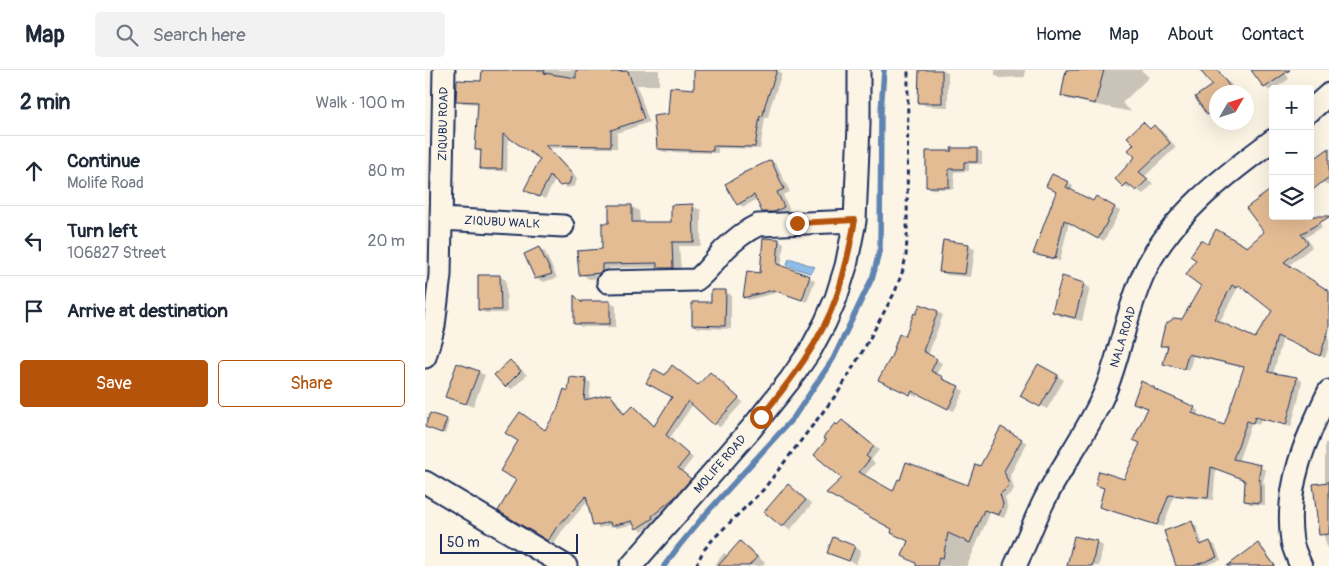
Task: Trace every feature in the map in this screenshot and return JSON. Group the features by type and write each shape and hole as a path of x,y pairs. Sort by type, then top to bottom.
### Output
{"street":[{"name":"ZIQUBU ROAD","path":"425,357 434,326 440,275 445,70"},
{"name":"MOLIFE ROAD","path":"631,566 791,380 825,324 846,266 855,220 859,70"},
{"path":"1314,107 1329,94"},
{"name":"NALA ROAD","path":"1015,566 1043,503 1089,425 1104,394 1137,291 1143,275 1156,252 1188,210 1213,186 1269,143"},
{"name":"ZIQUBU WALK","path":"442,219 563,226"},
{"path":"608,282 696,280 746,230 758,225 855,220"},
{"path":"1301,566 1292,542 1290,514 1293,482 1308,435 1329,391"},
{"path":"425,482 565,566"}],"water":[{"path":"789,259 815,267 810,273 788,266"}],"building":[{"path":"482,70 545,70 544,73 576,78 576,70 628,71 644,119 611,130 611,146 545,145 572,174 569,184 560,186 550,176 539,197 524,190 540,159 503,134 502,169 480,169 481,150 475,150 478,102 456,101 457,80 481,81"},
{"path":"694,70 777,70 763,116 760,116 755,147 713,146 713,151 657,149 653,116 668,114 670,87 694,89"},
{"path":"919,70 942,70 942,103 918,103"},
{"path":"1066,70 1104,70 1095,104 1061,96"},
{"path":"1200,70 1218,70 1228,85 1212,85"},
{"path":"1251,70 1290,70 1264,88"},
{"path":"1209,87 1209,114 1207,115 1195,97"},
{"path":"1143,122 1150,129 1154,125 1170,143 1139,172 1148,179 1136,191 1127,183 1123,187 1115,179 1135,157 1128,150 1134,144 1127,137"},
{"path":"951,148 977,148 977,162 964,162 964,169 949,169 949,187 926,187 926,151 952,151"},
{"path":"1329,148 1329,177 1314,189 1314,175 1314,159"},
{"path":"771,160 784,189 777,192 784,207 774,212 762,212 754,195 737,205 725,184"},
{"path":"1052,174 1069,182 1066,187 1093,201 1096,196 1115,207 1098,239 1064,220 1055,259 1033,254 1056,192 1046,186"},
{"path":"1269,191 1269,220 1314,220 1314,216 1329,216 1301,234 1308,243 1284,262 1329,291 1329,328 1320,356 1277,336 1268,372 1297,377 1286,425 1255,417 1253,423 1247,421 1233,459 1261,465 1258,479 1260,479 1260,503 1244,501 1245,481 1243,479 1211,467 1208,498 1169,495 1157,525 1099,507 1104,488 1095,485 1099,471 1124,479 1140,443 1133,440 1148,408 1133,403 1141,381 1154,389 1195,407 1192,413 1224,425 1244,367 1188,354 1184,369 1163,364 1168,346 1160,346 1165,325 1174,318 1182,319 1201,286 1186,275 1196,260 1190,256 1201,240 1208,244 1216,229 1247,247 1264,232 1246,208","holes":["1232,285 1237,288 1239,285 1272,311 1255,338 1214,319"]},
{"path":"693,204 694,242 672,242 673,268 657,268 657,263 602,264 602,271 600,273 579,275 577,251 602,249 602,223 609,223 609,205 632,205 632,222 671,222 671,205"},
{"path":"763,238 779,239 777,264 810,276 802,300 773,290 743,298 747,271 760,273"},
{"path":"943,240 969,244 965,274 939,272"},
{"path":"539,247 552,274 535,279 524,254"},
{"path":"478,275 500,275 501,310 478,310"},
{"path":"1062,276 1084,283 1075,318 1052,312"},
{"path":"711,290 726,290 725,326 692,325 692,302 711,302"},
{"path":"574,295 582,303 582,301 610,301 610,324 574,324"},
{"path":"920,304 938,311 923,351 937,359 931,371 943,377 942,379 959,386 948,409 912,391 910,395 878,380 891,357 899,334 905,336 914,313 916,314"},
{"path":"510,360 521,371 505,387 494,375"},
{"path":"457,363 479,371 466,404 445,397"},
{"path":"1038,364 1058,375 1040,407 1020,396"},
{"path":"672,365 698,385 710,372 739,398 714,425 688,401 666,435 689,455 678,468 691,479 675,497 652,516 653,518 636,529 632,521 611,526 610,522 593,526 586,496 556,528 548,541 498,511 516,480 500,471 518,441 505,433 520,412 545,430 557,410 564,389 568,391 570,377 586,379 584,400 610,394 624,414 633,405 654,426 672,397 646,383 654,369 665,375"},
{"path":"430,413 447,419 442,433 425,427"},
{"path":"842,420 874,446 866,456 870,459 859,472 893,491 898,479 900,480 906,462 968,485 975,464 980,466 1001,427 1022,439 1004,471 1009,485 1000,494 1003,504 999,515 984,510 970,543 948,533 943,558 939,557 937,566 916,566 916,563 902,556 908,541 891,533 892,529 826,493 842,478 814,455 826,440 823,438 835,423 837,425"},
{"path":"1329,482 1329,534 1319,535 1313,484"},
{"path":"788,484 806,500 782,527 764,512"},
{"path":"1192,521 1200,545 1210,541 1217,557 1193,566 1176,566 1164,531"},
{"path":"1074,536 1097,541 1092,566 1067,566"},
{"path":"833,537 855,546 849,561 827,553"},
{"path":"740,541 757,557 749,566 718,566"},
{"path":"1258,543 1275,566 1227,566"}],"waterway":[{"path":"664,566 703,517 794,417 833,359 873,276 880,248 881,111 884,70"}],"route":[{"path":"761,417 791,380 825,324 846,266 855,220 797,223"}]}
